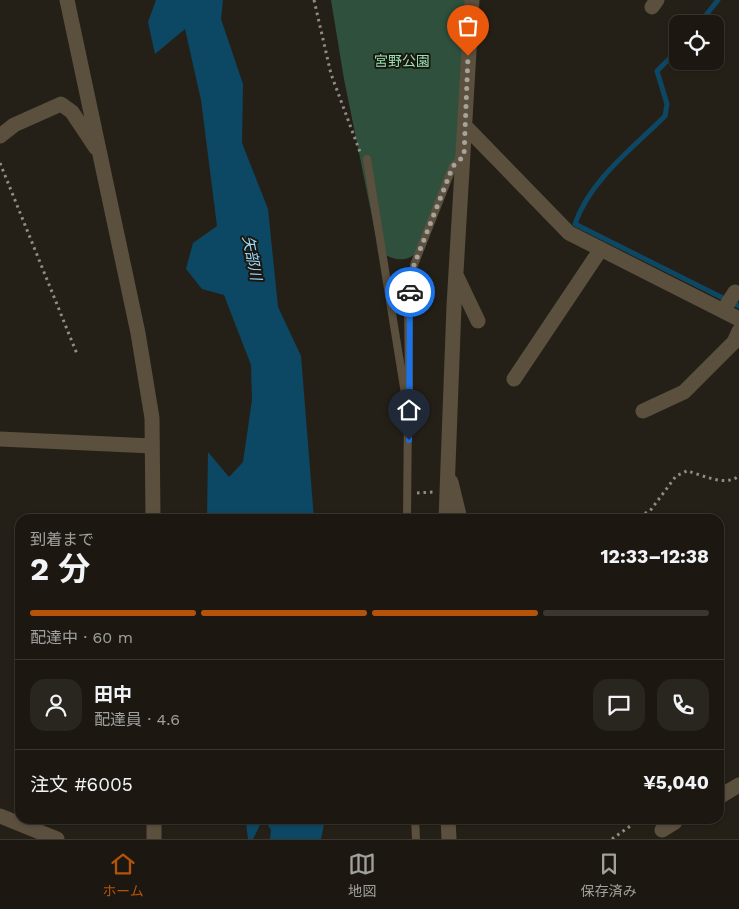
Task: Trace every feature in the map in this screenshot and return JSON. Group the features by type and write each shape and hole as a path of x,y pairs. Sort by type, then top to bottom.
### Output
{"street":[{"path":"67,0 138,333 152,418 152,514"},
{"path":"446,514 456,275 472,0"},
{"path":"0,136 14,125 61,104 72,112 101,156"},
{"path":"466,127 569,233 739,319"},
{"path":"514,379 601,249"},
{"path":"456,275 478,321"},
{"path":"722,311 735,292"},
{"path":"642,411 684,392 734,342 739,331"},
{"path":"0,439 152,446"},
{"path":"447,471 459,514"},
{"path":"724,795 739,785"},
{"path":"0,816 15,822"},
{"path":"20,824 57,839"},
{"path":"154,824 154,839"},
{"path":"448,824 449,839"}],"lane":[{"path":"407,514 408,301 414,265 453,166 464,156"},
{"path":"367,161 408,412"},
{"path":"416,824 416,839"}],"path":[{"path":"314,0 331,74 349,127 362,157 367,161"},
{"path":"0,163 77,354"},
{"path":"644,514 650,511 676,476 687,471 722,481 730,481 739,476"},
{"path":"408,494 446,491"},
{"path":"612,839 633,824"}],"green space":[{"name":"宮野公園","path":"331,0 465,0 456,169 422,248 407,258 396,259 379,251 344,79"}],"water":[{"name":"矢部川","path":"156,0 223,0 221,19 243,84 242,143 268,209 278,307 301,356 314,514 207,514 208,452 229,477 243,462 252,400 251,365 224,295 202,289 186,269 193,243 217,226 201,100 185,29 155,54 148,22"},
{"path":"246,824 260,824 253,839 248,839"},
{"path":"267,824 324,824 321,839 270,839 271,830"}],"waterway":[{"path":"706,15 718,0"},
{"path":"669,59 657,71 667,104 665,116 601,179 590,193 575,224 739,306"}],"way so far":[{"path":"410,292 414,265 453,166 464,156 468,56"}],"route":[{"path":"409,440 408,301 410,292"}]}
